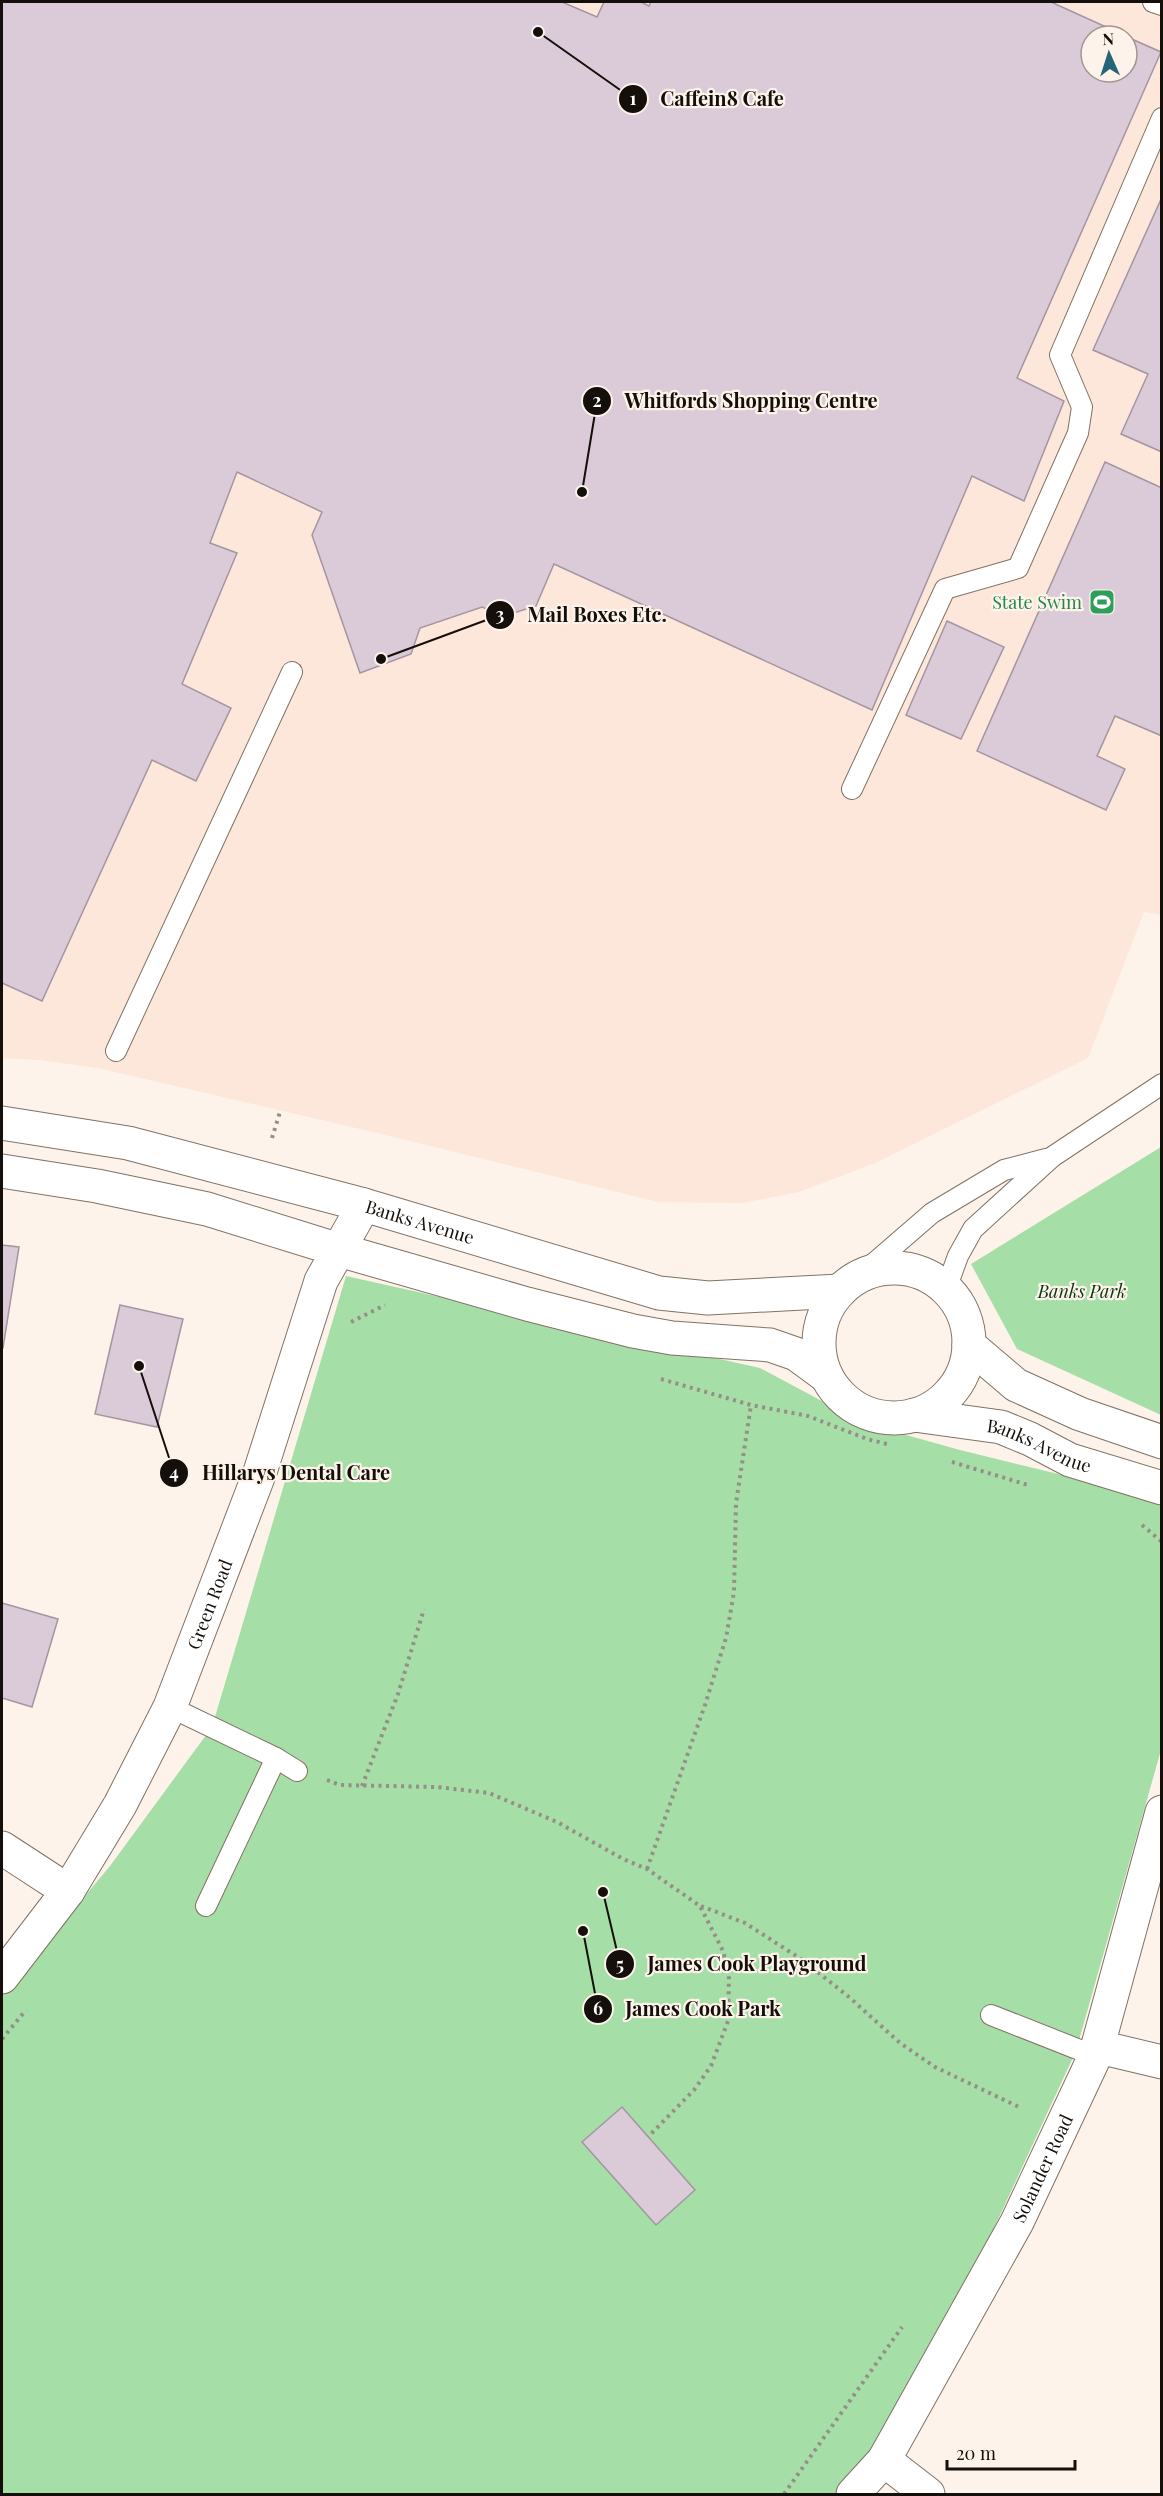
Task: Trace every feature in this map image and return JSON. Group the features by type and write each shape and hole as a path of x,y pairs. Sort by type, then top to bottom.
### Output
{"street":[{"name":"Banks Avenue","path":"2,1123 128,1143 364,1205 659,1293 708,1298 849,1284"},
{"path":"2,1170 97,1186 207,1209 339,1250 528,1304 633,1331 672,1338 770,1345 796,1354 826,1376 840,1395 858,1409 892,1418 915,1415 936,1405 953,1389 965,1369 969,1345 964,1314 956,1300 933,1279 919,1272 880,1269 849,1284 824,1314 819,1332 819,1354 826,1376"},
{"name":"Green Road","path":"2,1977 68,1891 120,1805 170,1707 260,1473 321,1281 364,1205"},
{"path":"969,1345 1016,1385 1080,1414 1161,1442"},
{"name":"Banks Avenue","path":"915,1415 1001,1427 1030,1438 1070,1460 1161,1488"},
{"name":"Solander Road","path":"853,2494 884,2460 1017,2222 1097,2052 1161,1812"},
{"path":"2,1848 68,1891"},
{"path":"1097,2052 1161,2062"},
{"path":"884,2460 928,2494"}],"lane":[{"path":"1153,2 1161,5"},
{"path":"852,789 945,589 1018,568 1078,433 1082,407 1060,355 1161,118"},
{"path":"116,1052 292,672"},
{"path":"946,1289 958,1256 973,1229 1052,1157 1161,1084"},
{"path":"849,1284 932,1213 1004,1170 1052,1157"},
{"path":"170,1707 276,1758 297,1771"},
{"path":"206,1906 276,1758"},
{"path":"991,2015 1097,2052"}],"path":[{"path":"272,1138 280,1112"},
{"path":"647,1869 705,1705 726,1638 734,1592 736,1503 751,1405"},
{"path":"362,1786 398,1694 423,1609"},
{"path":"297,1771 340,1785 437,1787 489,1792 557,1822 623,1859 647,1869 700,1906 745,1923 801,1959 849,1997 900,2043 935,2067 1019,2107"},
{"path":"648,2137 694,2090 711,2066 728,2021 729,1975 723,1951 700,1906"},
{"path":"784,2494 902,2326"}],"shaded area":[{"path":"2,2 1161,2 1161,915 1144,912 1088,1058 875,1163 799,1192 742,1203 658,1202 390,1136 98,1068 2,1058"}],"green space":[{"name":"Banks Park","path":"1161,1147 1161,1415 1017,1349 971,1264"},
{"path":"346,1276 760,1368 863,1423 960,1450 1161,1499 1161,1750 1076,2051 899,2433 849,2494 2,2494 2,1995 110,1866 212,1727"}],"building":[{"path":"2,2 562,2 597,17 604,2 641,2 649,6 651,2 1051,2 1100,24 1079,24 1079,84 1139,84 1139,42 1161,52 1017,378 1064,401 1024,501 972,476 872,710 554,564 536,606 504,616 482,607 420,628 411,654 360,673 312,535 322,512 237,472 210,543 237,553 182,684 231,708 196,781 152,760 42,1001 2,983"},
{"path":"1162,197 1162,452 1121,434 1148,374 1093,350"},
{"name":"State Swim","path":"1105,462 1162,488 1162,736 1115,716 1097,756 1125,769 1106,810 977,751"},
{"path":"947,621 1004,647 961,739 906,715"},
{"path":"2,1245 19,1247 3,1348 2,1348"},
{"path":"120,1305 183,1319 157,1427 95,1414"},
{"path":"2,1603 58,1619 32,1707 2,1698"},
{"path":"622,2107 695,2190 656,2225 582,2142"}],"place":[{"name":"Caffein8 Cafe","path":"538,32"},
{"name":"Whitfords Shopping Centre","path":"582,492"},
{"name":"State Swim","path":"1102,602"},
{"name":"Mail Boxes Etc.","path":"381,659"},
{"name":"Hillarys Dental Care","path":"139,1366"},
{"name":"James Cook Playground","path":"603,1892"},
{"name":"James Cook Park","path":"583,1931"}]}
